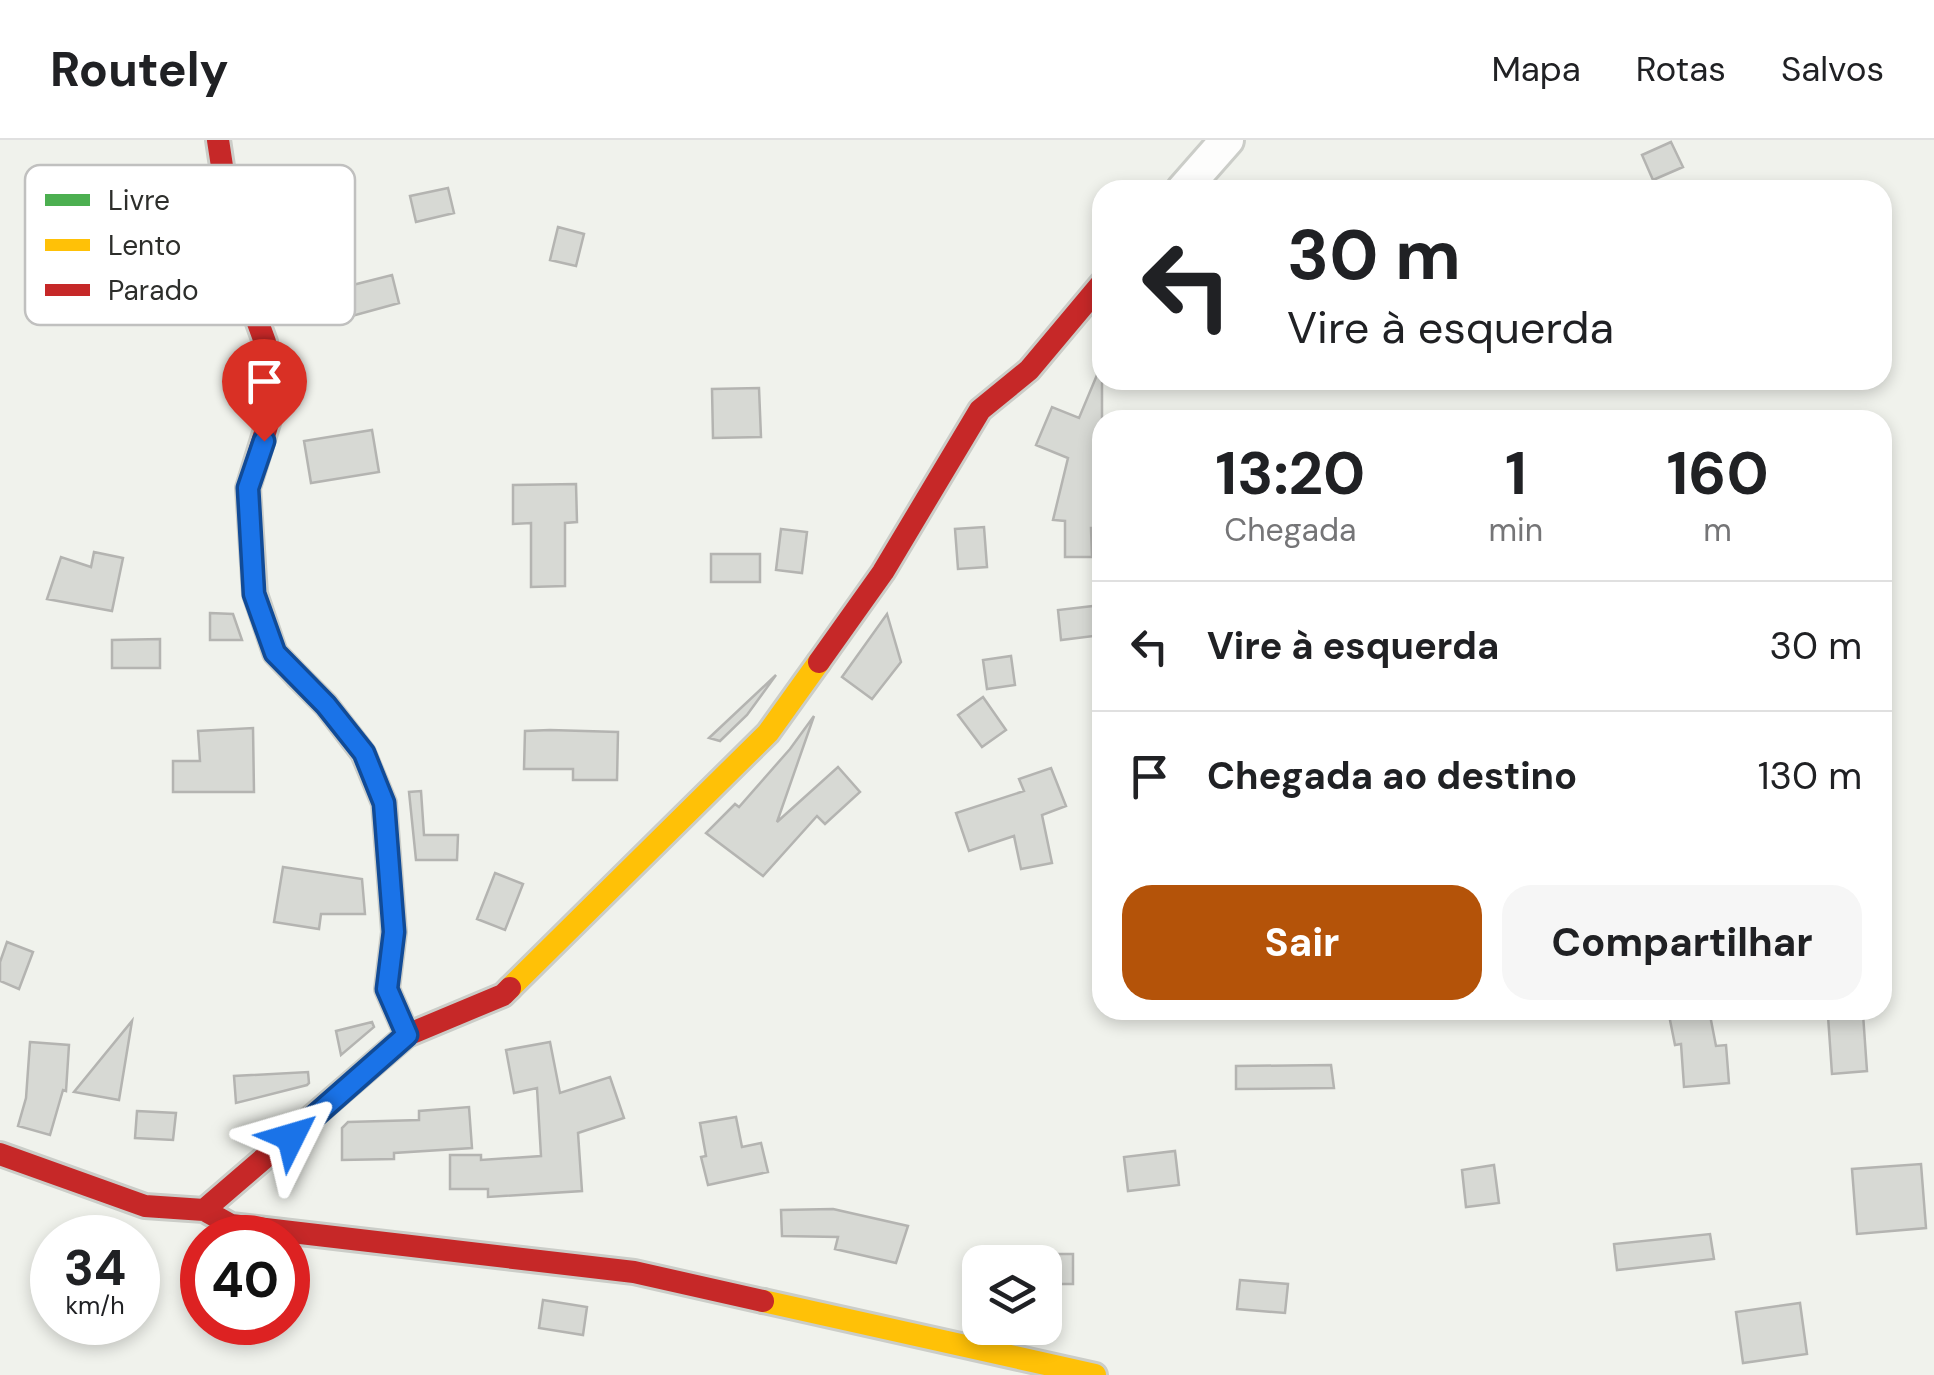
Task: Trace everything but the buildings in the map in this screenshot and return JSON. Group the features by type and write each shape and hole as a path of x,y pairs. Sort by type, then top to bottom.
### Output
{"street":[{"path":"218,140 220,165"},
{"path":"1192,180 1227,140"},
{"path":"204,1210 407,1035 503,995 768,733 884,572 980,410 1029,370 1092,295"},
{"path":"259,325 275,400 248,488 254,594 275,653 326,705 364,753 384,803 394,932 387,989 407,1035"},
{"path":"0,1154 145,1206 204,1210 231,1226 634,1272 1095,1375"}],"traffic: fast":[{"path":"298,677 326,705 363,753 384,803 394,932 387,989 407,1035"}],"traffic: slow":[{"path":"510,988 768,733 819,662"},
{"path":"763,1301 1095,1375"}],"traffic: jam":[{"path":"218,140 222,165"},
{"path":"819,662 883,572 980,410 1029,370 1092,295"},
{"path":"259,325 275,400 248,488 255,594 275,653 298,677"},
{"path":"204,1210 407,1035 503,995 510,988"},
{"path":"0,1154 145,1206 204,1210 231,1225 634,1272 763,1301"}],"route":[{"path":"264,441 248,488 254,594 275,653 326,705 364,753 384,803 394,932 387,989 407,1035 291,1137"}]}
